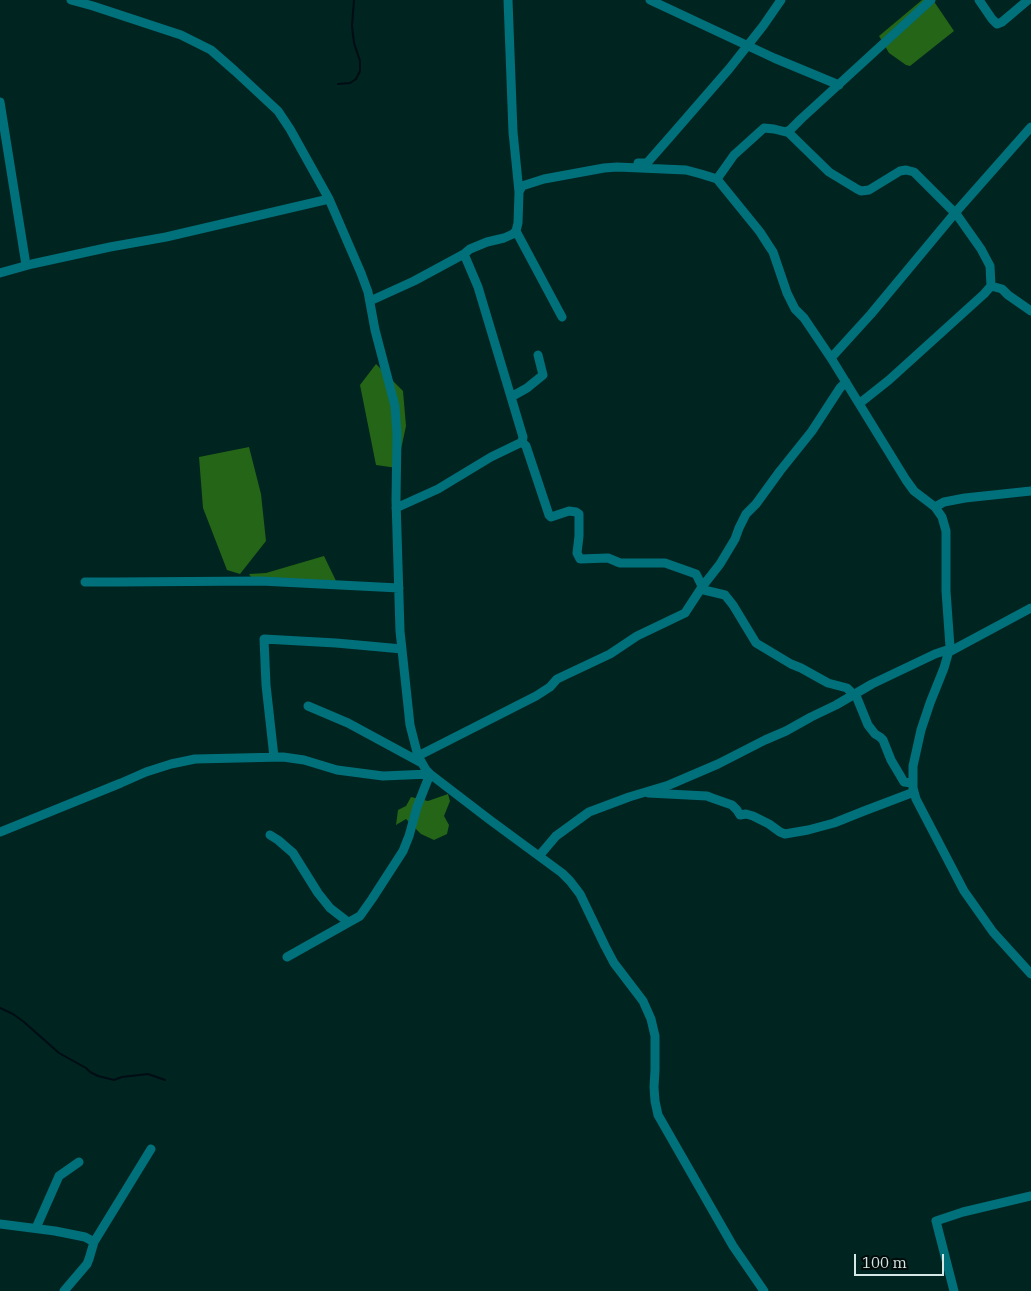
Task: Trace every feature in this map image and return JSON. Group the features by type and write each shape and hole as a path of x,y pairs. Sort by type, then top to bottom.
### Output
{"street":[{"path":"71,0 181,35 211,50 278,111 329,199 361,273 370,301 375,330 395,406 397,434 398,588 402,649 410,725 420,760 430,774 562,873 575,887 585,903 614,963 648,1010 655,1036 654,1087 658,1115 733,1246 764,1291"},
{"path":"508,0 513,132 519,192 519,212 516,231 562,317"},
{"path":"650,0 774,58 839,85"},
{"path":"585,171 593,166 610,162 647,163 707,95 763,26 781,0"},
{"path":"788,132 931,0"},
{"path":"979,0 997,24 1028,0"},
{"path":"0,102 26,265"},
{"path":"831,358 1031,127"},
{"path":"717,179 734,154 764,128 788,132 829,172 857,190 869,190 900,171 909,170 914,172 955,213 981,249 990,266 991,286 988,290 889,380 860,403"},
{"path":"519,192 522,186 544,179 585,171 617,167 686,170 717,179 760,232 773,252 793,304 831,358 914,491 936,507 942,517 946,531 949,652 922,730 912,782 914,792 964,891 993,932 1031,974"},
{"path":"0,273 26,265 175,235 329,199"},
{"path":"370,301 414,281 470,249 504,238 516,231"},
{"path":"464,254 478,287 523,437 522,442"},
{"path":"991,286 1002,289 1031,311"},
{"path":"511,398 528,388 544,375 538,355"},
{"path":"420,760 536,696 550,687 557,679 610,654 637,636 685,613 720,564 735,539 746,514 756,504 812,431 840,388 846,382"},
{"path":"396,508 438,489 490,457 522,442"},
{"path":"522,442 526,446 549,515 551,517 569,511 579,514 577,553 580,558 608,558 620,563 665,563 696,574 704,590 718,592 725,596 733,605 756,643 828,683 847,688 857,698 868,725 883,740 891,760 904,782 912,782"},
{"path":"936,507 944,502 965,498 1031,491"},
{"path":"85,582 261,582 398,588"},
{"path":"538,856 556,836 589,812 669,785 718,764 935,654 947,650 949,652 1031,608"},
{"path":"274,757 266,685 264,639 402,649"},
{"path":"308,706 348,723 420,760"},
{"path":"0,832 146,772 171,764 195,760 283,757 304,760 337,770 383,776 430,774"},
{"path":"287,957 360,916 403,852 430,774"},
{"path":"644,792 651,794 707,796 732,805 740,814 753,816 785,834 834,823 914,792"},
{"path":"270,835 293,853 318,893 330,908 348,922"},
{"path":"64,1291 87,1264 94,1242 151,1149"},
{"path":"36,1228 59,1176 79,1162"},
{"path":"954,1291 936,1221 963,1212 1031,1196"},
{"path":"0,1224 36,1228 85,1238 94,1242"}],"green space":[{"path":"922,0 933,0 954,31 910,66 889,53 879,36"},
{"path":"376,364 403,391 406,426 397,468 376,465 360,385"},
{"path":"249,447 261,494 266,541 240,574 227,570 203,508 199,457"},
{"path":"324,556 338,585 254,582 249,574 266,573"},
{"path":"448,794 450,801 444,816 449,825 447,834 434,840 421,834 406,819 396,825 398,810 406,806 411,797 428,801"}],"waterway":[{"path":"338,84 350,83 356,79 360,71 360,61 354,43 352,26 354,0"},
{"path":"0,1008 24,1022 59,1053 98,1076 114,1080 122,1077 148,1074 165,1080"}]}
